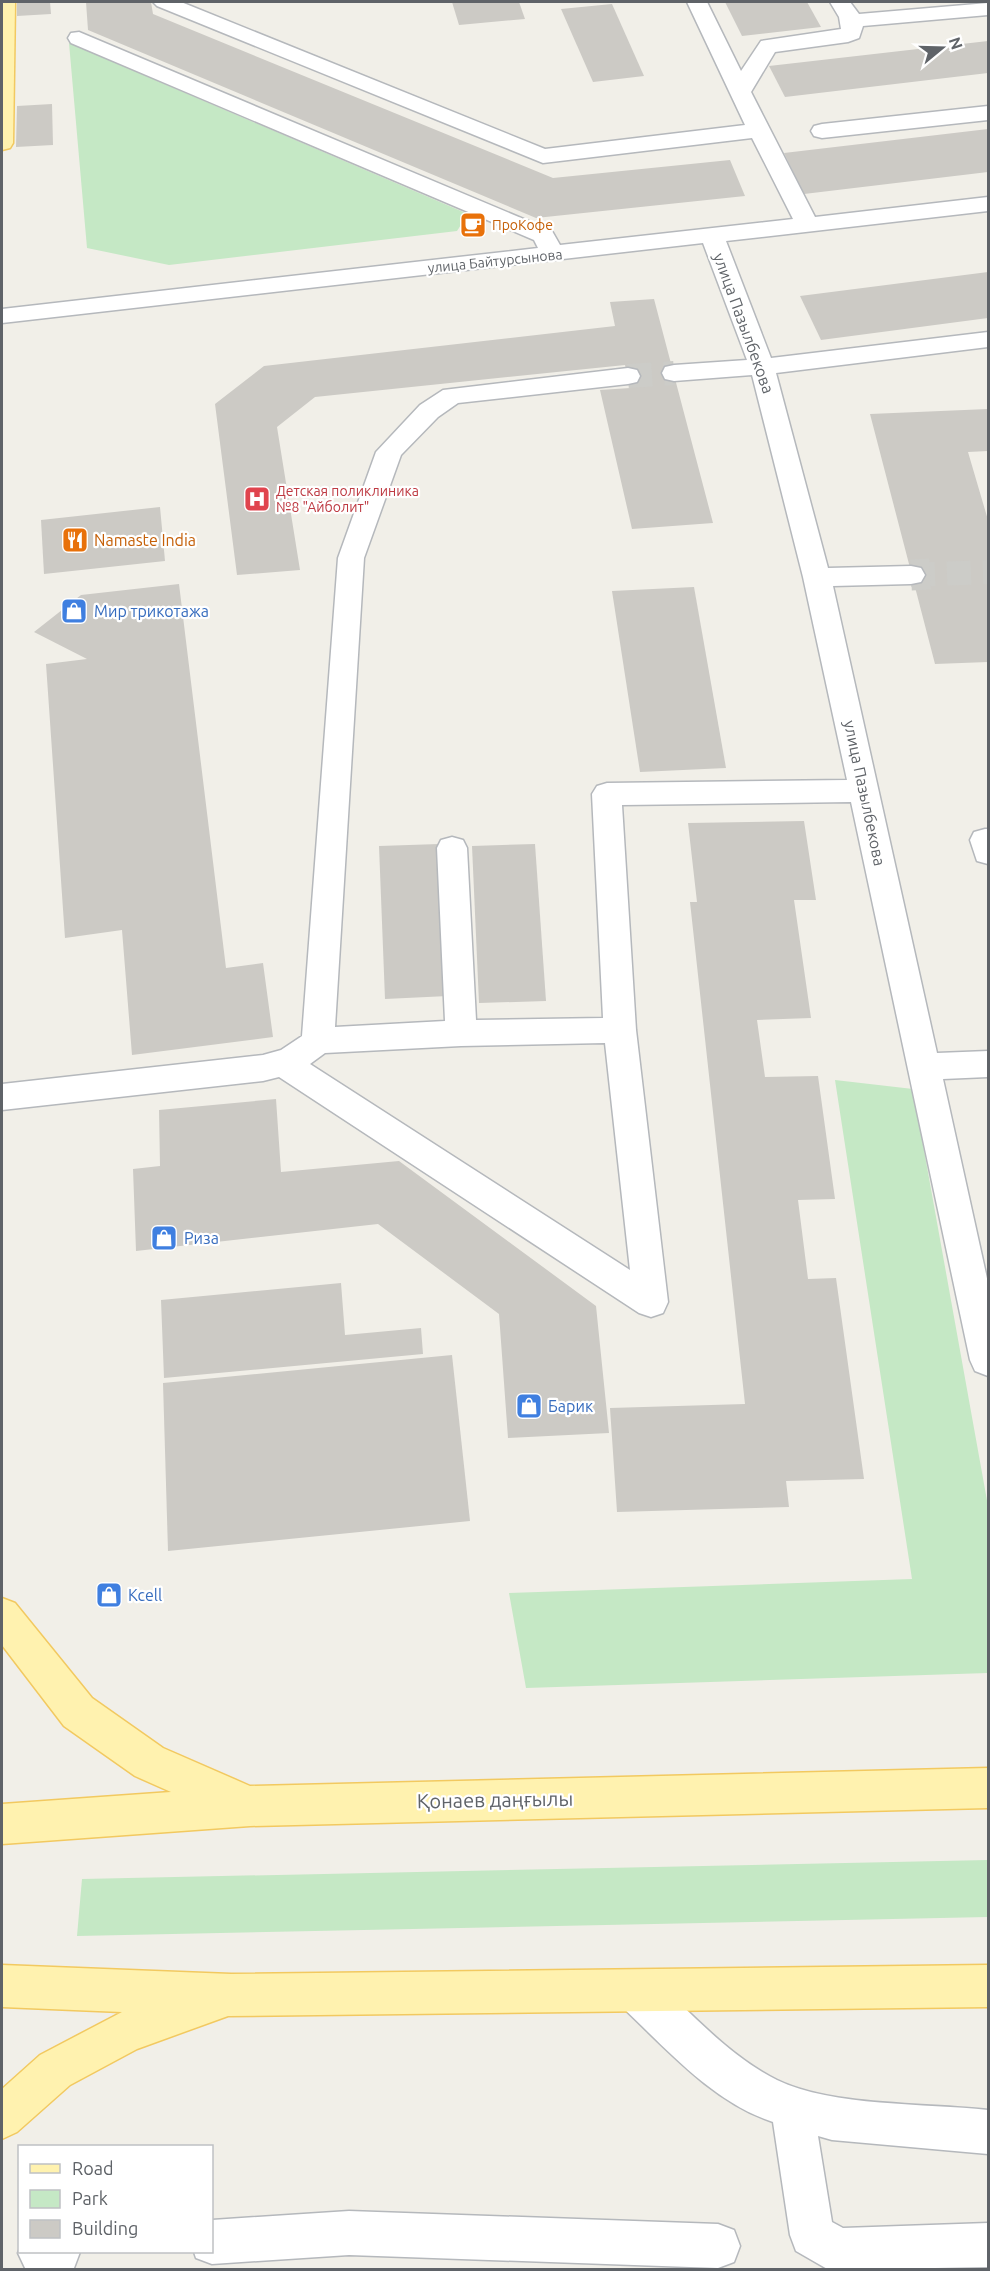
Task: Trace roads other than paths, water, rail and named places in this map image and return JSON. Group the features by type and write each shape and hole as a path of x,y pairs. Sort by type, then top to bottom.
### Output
{"main road":[{"path":"2,143 4,2"},
{"path":"2,1616 78,1712 149,1762 250,1806"},
{"name":"Қонаев даңғылы","path":"2,1824 250,1806 988,1788"},
{"path":"2,1986 231,1995 988,1986"},
{"path":"2,2117 55,2070 127,2031 231,1995"}],"street":[{"path":"164,2 543,156 759,130"},
{"path":"697,2 797,208 807,224"},
{"path":"740,92 752,74 761,51 769,46 840,37 852,33 854,27 852,21 840,2"},
{"path":"852,21 988,9"},
{"path":"79,38 544,236 552,254"},
{"path":"822,131 988,113"},
{"name":"улица Байтурсынова","path":"2,315 988,204"},
{"name":"улица Пазылбекова","path":"712,235 762,367 817,577 988,1360"},
{"path":"674,373 762,367 988,339"},
{"path":"318,1041 351,558 389,452 429,411 452,396 628,376"},
{"path":"817,577 911,575"},
{"path":"285,1064 651,1302 620,1030 607,794 864,791"},
{"path":"988,840 986,840 988,853"},
{"path":"452,848 461,1033"},
{"path":"2,1098 285,1064 302,1055 318,1041 461,1033 620,1030"},
{"path":"925,1066 988,1064"},
{"path":"636,1991 723,2072 769,2099 832,2118 988,2132"},
{"path":"792,2106 812,2235 838,2250 895,2260 988,2245"},
{"path":"213,2242 349,2233 718,2246"}],"tunnel":[{"path":"628,376 674,373"},
{"path":"930,574 911,575 988,572"}],"place":[{"name":"ПроКофе","path":"473,225"},
{"name":"Детская поликлиника №8 \"Айболит\"","path":"257,499"},
{"name":"Namaste India","path":"75,540"},
{"name":"Мир трикотажа","path":"74,611"},
{"name":"Риза","path":"164,1238"},
{"name":"Барик","path":"529,1406"},
{"name":"Kcell","path":"109,1595"}]}
